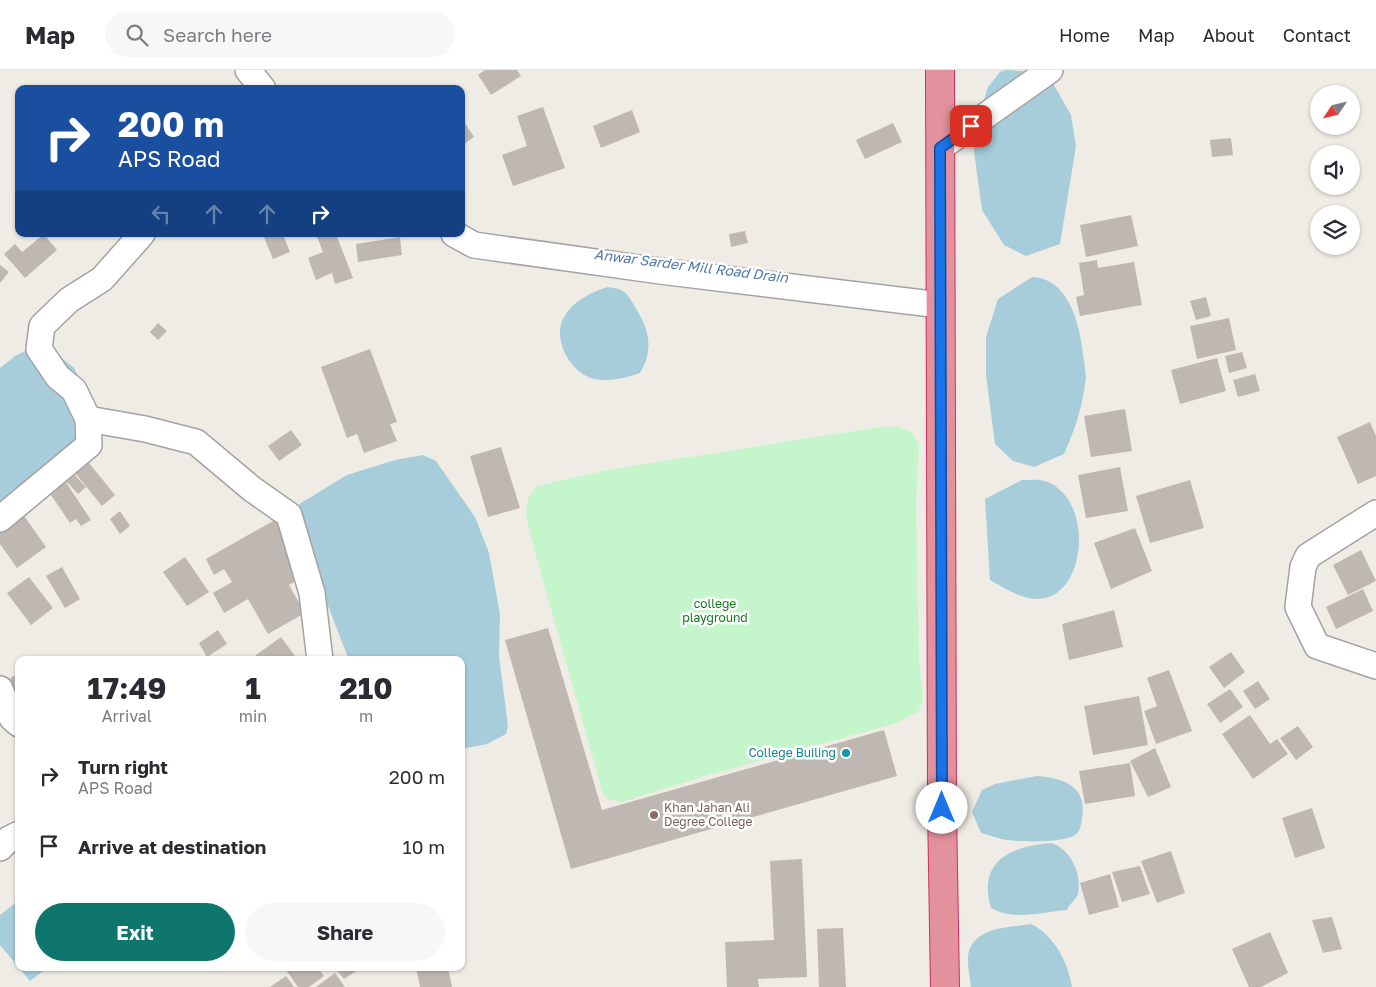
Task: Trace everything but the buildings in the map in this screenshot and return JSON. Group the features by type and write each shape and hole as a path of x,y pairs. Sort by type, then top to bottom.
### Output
{"highway":[{"path":"940,70 942,808 945,987"}],"street":[{"path":"248,70 261,85"},
{"path":"940,148 1050,70"},
{"path":"0,519 90,445 88,419 74,390 58,377 39,349 42,326 69,300 102,278 139,237"},
{"path":"459,237 474,245 660,271 940,305"},
{"path":"88,419 145,429 196,442 252,489 289,515 312,593 320,656"},
{"path":"1376,513 1308,556 1303,567 1298,607 1317,646 1376,666"},
{"path":"0,690 12,718 15,721"},
{"path":"0,848 15,836"}],"green space":[{"name":"college playground","path":"880,427 899,427 911,432 919,444 916,501 919,663 923,697 919,711 897,723 712,774 621,802 608,799 603,794 530,533 526,512 528,499 532,492 537,486 608,470"}],"water":[{"path":"1006,70 1038,72 1054,85 1071,115 1076,146 1060,244 1026,256 1004,245 982,210 972,137 988,87 1000,72"},
{"path":"1032,277 1045,280 1056,286 1072,308 1083,349 1086,376 1080,411 1064,454 1034,467 1013,461 995,444 986,375 986,337 998,299"},
{"path":"608,287 621,290 631,300 647,333 648,348 640,373 617,379 600,380 586,376 571,363 562,345 560,335 564,317 572,306 589,294"},
{"path":"33,347 58,355 74,368 90,399 87,434 0,515 0,368 15,356"},
{"path":"423,455 436,461 475,517 489,553 500,614 499,656 508,726 506,734 487,744 465,748 465,656 347,656 297,526 296,508 301,503 347,475 395,460"},
{"path":"1022,480 1045,481 1061,491 1072,507 1078,526 1079,547 1075,567 1066,584 1053,595 1036,599 1017,595 990,580 985,499"},
{"path":"1037,776 1064,782 1077,791 1083,807 1081,825 1077,833 1069,838 1052,841 1014,841 981,833 972,812 982,790 995,784"},
{"path":"1051,843 1058,846 1069,856 1074,863 1078,878 1078,894 1067,910 1018,915 1000,912 991,908 988,892 989,879 993,868 1000,859 1022,848"},
{"path":"15,903 15,963 0,945 0,915"},
{"path":"1031,924 1047,935 1059,950 1067,968 1072,987 971,987 968,959 973,943 979,937 995,930"},
{"path":"22,971 43,971 30,981"}],"place":[{"name":"College Builing","path":"846,753"},
{"name":"Khan Jahan Ali Degree College","path":"654,815"}],"route":[{"path":"942,808 940,148 971,126"}],"water label":[{"name":"Anwar Sarder Mill Road Drain","path":"691,266"}]}
